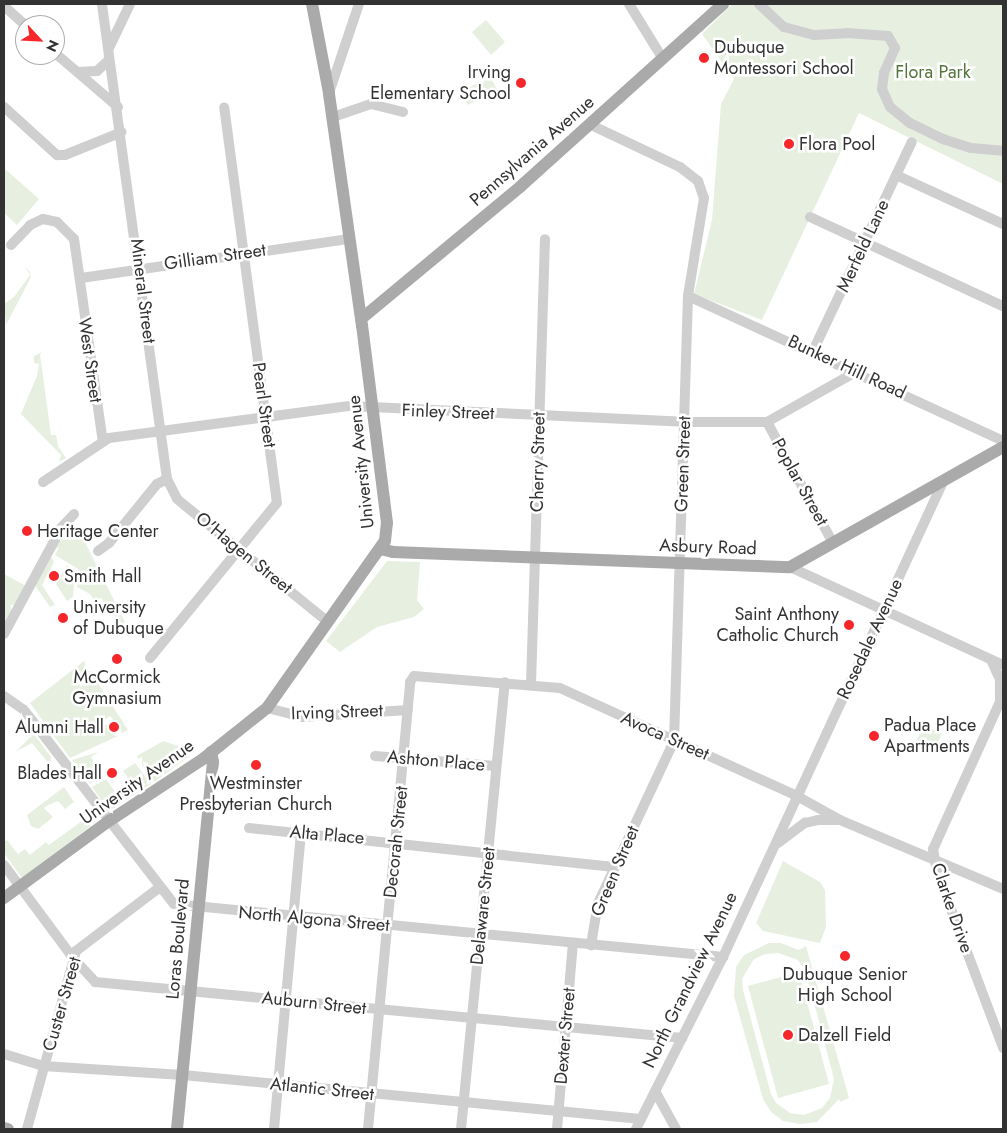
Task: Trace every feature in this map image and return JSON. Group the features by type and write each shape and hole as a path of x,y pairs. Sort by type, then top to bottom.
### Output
{"main road":[{"name":"University Avenue","path":"4,898 108,821 211,752 267,708 380,549 387,523 373,409 333,117 312,4"},
{"name":"Pennsylvania Avenue","path":"361,319 521,186 723,4"},
{"path":"790,567 1003,447"},
{"name":"Asbury Road","path":"380,549 393,552 790,567"},
{"name":"Loras Boulevard","path":"177,1129 184,1075 213,762 211,752"},
{"path":"4,1128 8,1129"}],"street":[{"name":"Mineral Street","path":"102,4 109,60 122,132 167,479"},
{"path":"109,48 130,4"},
{"path":"329,93 359,4"},
{"path":"629,4 663,59"},
{"path":"759,4 784,27 814,36 847,33 888,36 895,48 884,73 882,89 890,107 904,119 943,139 971,148 1003,151"},
{"path":"4,6 15,16"},
{"path":"76,72 97,72 109,60"},
{"path":"65,62 118,107"},
{"path":"333,117 356,107 377,104 403,112"},
{"path":"4,106 58,155 65,155 122,132"},
{"name":"Pearl Street","path":"150,658 277,503 224,108"},
{"name":"Green Street","path":"589,124 680,167 698,181 704,198 688,296 674,741 614,867 594,917 591,945"},
{"name":"Merfeld Lane","path":"813,351 912,142"},
{"path":"896,175 1003,224"},
{"path":"810,217 1003,306"},
{"name":"West Street","path":"11,245 34,222 43,219 57,222 74,239 103,442"},
{"name":"Gilliam Street","path":"81,278 243,252 349,239"},
{"name":"Cherry Street","path":"530,684 545,239"},
{"name":"Bunker Hill Road","path":"688,296 857,371 1003,441"},
{"name":"Finley Street","path":"43,482 109,438 350,406 373,409 684,422 767,422 857,371"},
{"name":"Poplar Street","path":"767,422 832,543"},
{"path":"98,550 109,543 157,484 167,479"},
{"name":"O'Hagen Street","path":"167,479 176,499 328,622"},
{"name":"Rosedale Avenue","path":"797,796 943,482"},
{"path":"4,634 61,528 74,514"},
{"path":"790,567 1003,666"},
{"path":"990,660 1000,679 1001,699"},
{"name":"Avoca Street","path":"414,676 530,684 560,688 797,796"},
{"name":"Decorah Street","path":"368,1129 405,759 410,682 414,676"},
{"name":"Delaware Street","path":"461,1129 504,682"},
{"name":"North Algona Street","path":"4,696 24,710 174,904 198,908 723,957"},
{"name":"Clarke Drive","path":"1001,699 933,849 935,860 1002,1044"},
{"name":"Irving Street","path":"267,708 302,717 408,710"},
{"name":"Ashton Place","path":"375,756 496,766"},
{"name":"North Grandview Avenue","path":"636,1129 723,957 797,796 840,820 1003,889"},
{"name":"North Grandview Avenue","path":"774,846 805,823 840,820"},
{"name":"Alta Place","path":"249,828 396,842 488,855 614,867"},
{"path":"274,1129 301,833"},
{"name":"Auburn Street","path":"4,865 73,958 94,982 682,1038"},
{"name":"Custer Street","path":"27,1129 76,951 160,887"},
{"name":"Dexter Street","path":"556,1129 573,943"},
{"name":"Atlantic Street","path":"4,1054 43,1066 184,1075 464,1104 641,1119"},
{"path":"656,1091 676,1129"}],"green space":[{"name":"Flora Park","path":"732,4 1003,4 1003,184 859,113 762,320 694,294 712,220 721,104 734,79 702,34"},
{"path":"486,20 505,42 491,55 472,32"},
{"path":"490,76 497,90 468,105 461,92"},
{"path":"4,168 39,199 17,225 4,213"},
{"path":"24,266 30,272 31,277 6,325 4,304 14,297 30,275"},
{"path":"44,351 40,354 51,435 56,435 58,446 66,458 59,462 61,455 21,414 37,376 39,364 34,363 34,356"},
{"path":"73,524 81,534 126,624 122,627 101,598 95,601 90,594 77,587 78,569 55,555 59,547 52,551 64,530"},
{"path":"50,555 54,562 42,585 55,605 50,607 34,584"},
{"path":"387,561 420,562 417,600 424,609 414,617 377,627 340,652 326,641"},
{"path":"67,565 75,572 73,597 67,601 56,584"},
{"path":"4,574 26,586 15,605 11,605 11,613 4,627"},
{"path":"84,661 88,669 86,671 90,671 128,730 121,734 122,731 110,716 103,721 114,736 118,736 70,758 30,703"},
{"path":"924,726 942,733 934,752 921,746 910,750 909,743 916,741"},
{"path":"34,734 51,757 50,765 32,743 15,752"},
{"path":"163,741 187,749 190,756 154,782 142,764 142,757 138,759 137,756"},
{"path":"98,752 91,757 102,774 90,784 72,760"},
{"path":"135,763 151,784 109,811 92,787 106,779 116,793 111,797 115,803 139,786 135,780 132,783 123,771"},
{"path":"64,787 74,802 65,809 58,801 48,805 44,808 53,817 38,829 31,826 27,815"},
{"path":"86,818 91,826 22,878 4,853 4,842 7,840 18,854 25,849 30,855 46,842 49,845"},
{"path":"783,861 820,882 825,890 826,927 820,943 763,931 756,923"},
{"path":"769,943 781,943 799,950 806,946 849,1098 840,1102 839,1099 817,1122 800,1124 783,1121 771,1112 763,1099 734,996 736,967 744,955","holes":["778,953 798,960 806,972 834,1079 830,1098 822,1108 804,1115 790,1113 776,1103 771,1094 743,990 742,979 754,959 765,954"]},
{"name":"Dalzell Field","path":"799,972 829,1084 778,1098 748,986"}],"place":[{"name":"Dubuque Montessori School","path":"704,58"},
{"name":"Irving Elementary School","path":"521,83"},
{"name":"Flora Pool","path":"789,144"},
{"name":"Heritage Center","path":"27,531"},
{"name":"Smith Hall","path":"54,576"},
{"name":"University of Dubuque","path":"63,618"},
{"name":"Saint Anthony Catholic Church","path":"849,625"},
{"name":"McCormick Gymnasium","path":"117,659"},
{"name":"Alumni Hall","path":"114,727"},
{"name":"Padua Place Apartments","path":"874,736"},
{"name":"Westminster Presbyterian Church","path":"256,765"},
{"name":"Blades Hall","path":"112,773"},
{"name":"Dubuque Senior High School","path":"845,956"},
{"name":"Dalzell Field","path":"788,1035"}]}
